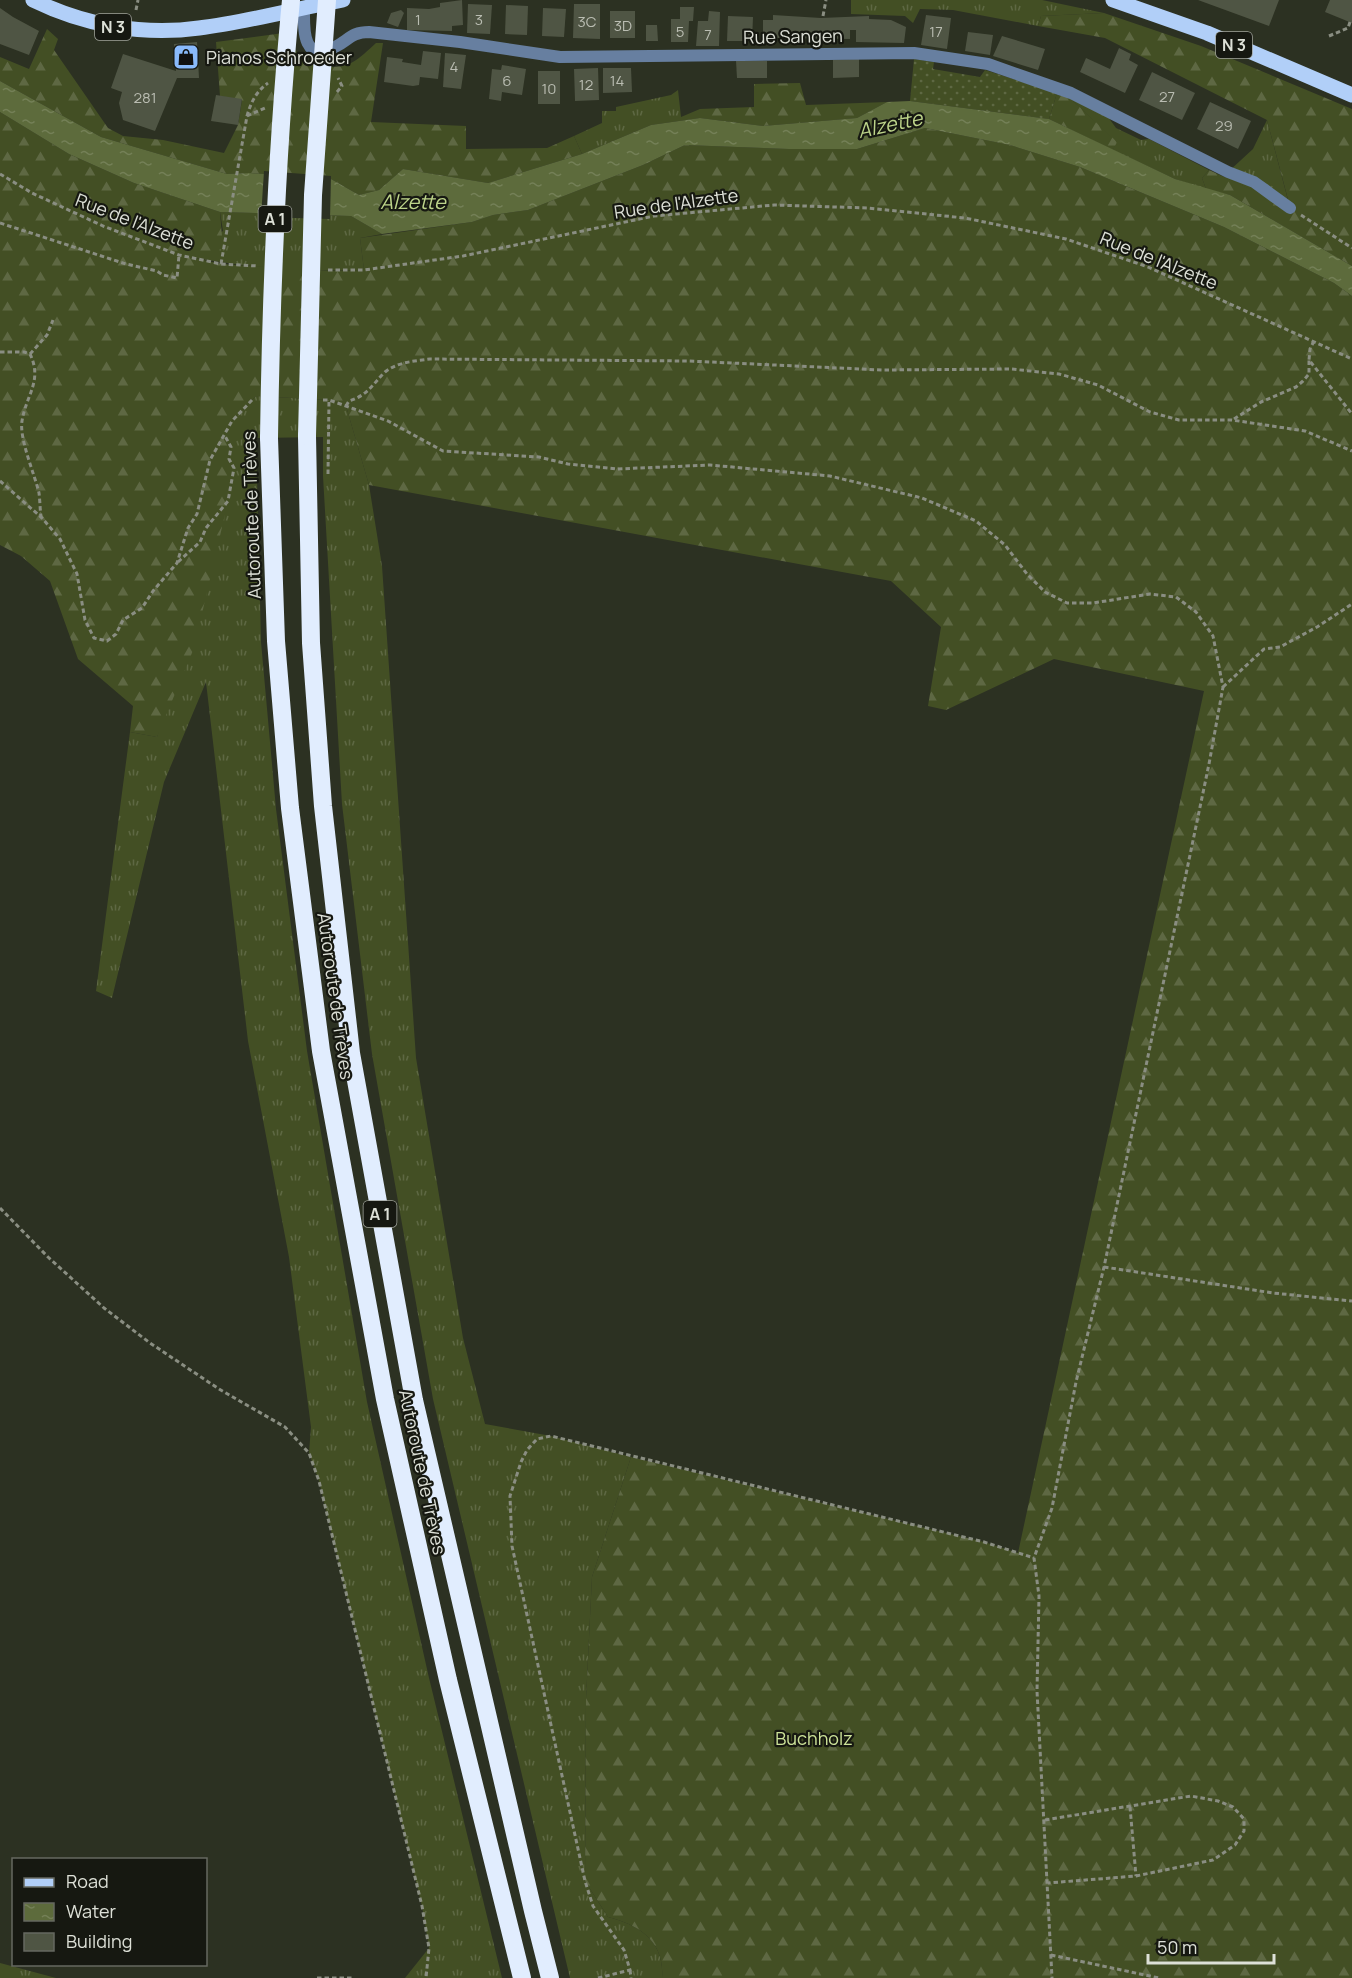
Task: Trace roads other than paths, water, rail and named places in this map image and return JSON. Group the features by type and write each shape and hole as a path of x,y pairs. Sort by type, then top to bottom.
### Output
{"highway":[{"name":"Autoroute de Trèves","path":"327,0 313,195 307,436 311,643 323,806 351,1053 414,1400 550,1978"},
{"name":"Autoroute de Trèves","path":"297,4 282,90 271,319 269,438 276,641 290,808 321,1052 385,1399 448,1680 522,1978"}],"main road":[{"name":"N 3","path":"33,0 64,15 112,27 144,30 198,28 297,4 344,0"},
{"name":"N 3","path":"1113,0 1207,33 1352,95"}],"street":[{"name":"Rue Sangen","path":"297,4 304,38 308,45 317,50 334,47 356,32 369,32 460,42 560,57 914,53 988,64 1071,93 1228,172 1254,182 1290,208"}],"water":[{"name":"Alzette","path":"0,81 101,137 227,174 249,173 331,179 359,195 379,190 403,169 488,183 582,154 651,125 700,118 763,126 857,118 887,102 910,101 1049,119 1175,179 1230,195 1352,266 1352,296 1334,283 1224,227 1080,167 1010,145 925,128 857,149 685,145 643,165 528,210 493,215 472,222 382,234 351,216 220,212 134,183 69,154 0,112"}],"place":[{"name":"Pianos Schroeder","path":"186,57"}],"park label":[{"name":"Buchholz","path":"814,1738"}]}
